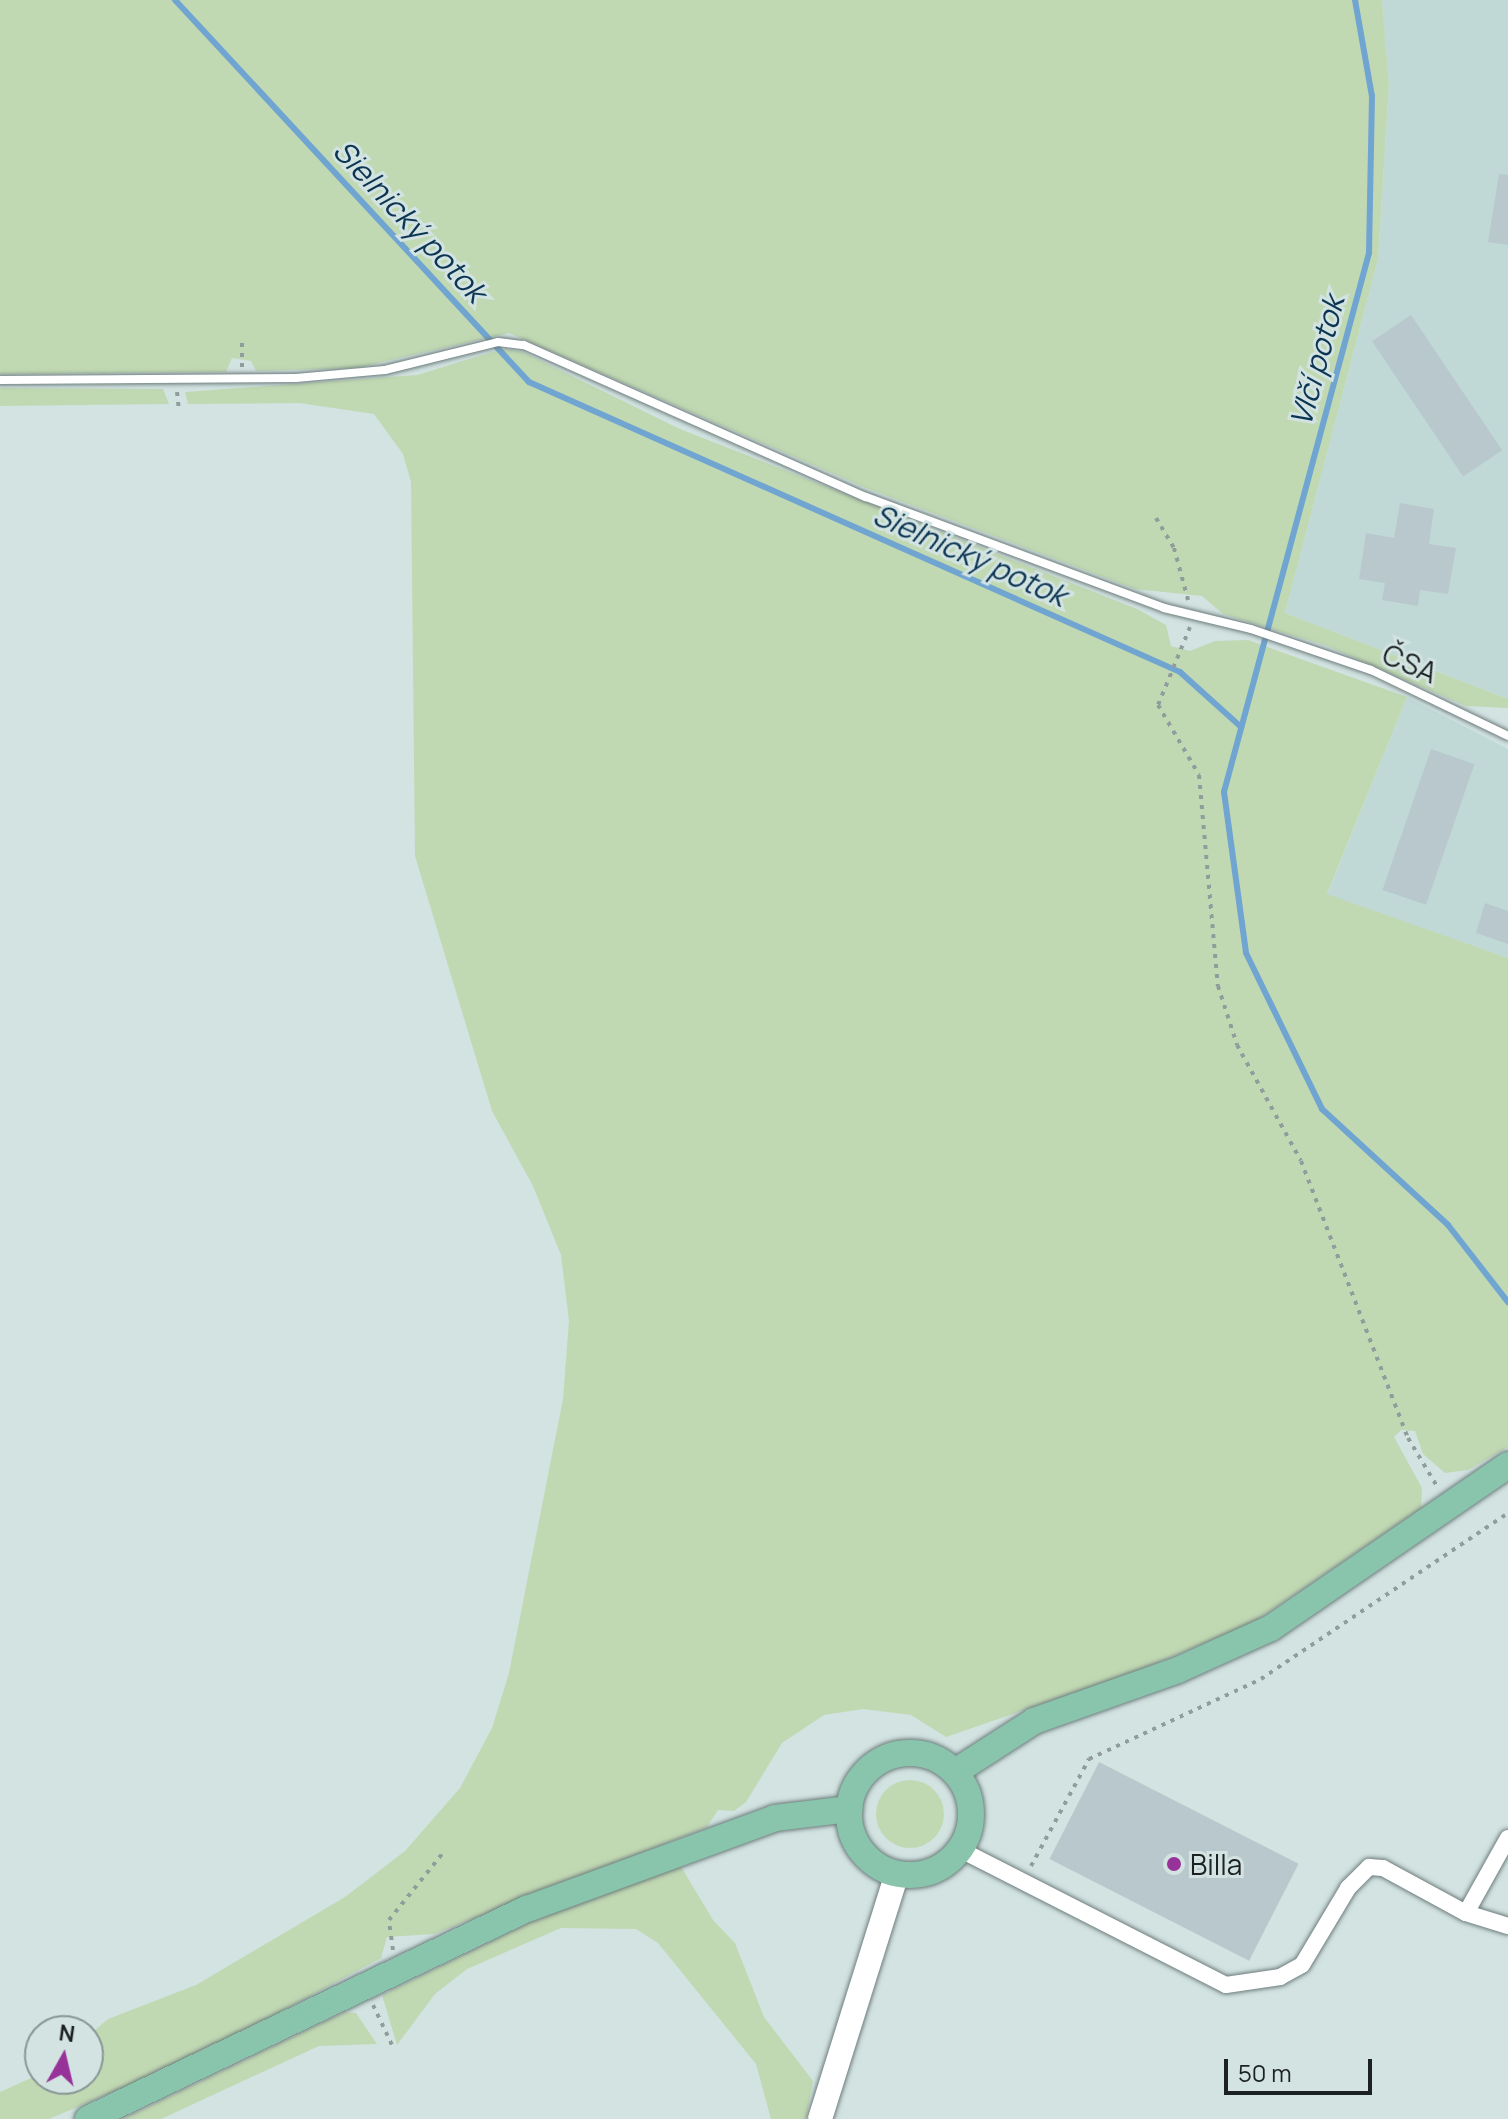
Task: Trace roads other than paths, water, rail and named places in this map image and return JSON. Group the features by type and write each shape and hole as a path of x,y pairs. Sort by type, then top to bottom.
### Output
{"main road":[{"path":"955,1772 1034,1721 1178,1670 1271,1628 1508,1465"},
{"path":"925,1754 955,1772 972,1816 961,1850 933,1871 897,1874 880,1868 856,1843 849,1809 862,1776 890,1756 925,1754"},
{"path":"88,2119 185,2078 363,1985 527,1909 775,1818 849,1809"}],"street":[{"path":"1466,1913 1508,1838"},
{"path":"961,1850 1226,1985 1280,1977 1302,1965 1353,1881 1369,1867 1392,1872 1466,1913 1508,1926"},
{"path":"820,2119 897,1874"}],"lane":[{"name":"ČSA","path":"0,380 241,380 385,370 475,347 524,345 866,497 1191,616 1290,641 1441,700 1508,736"}],"waterway":[{"name":"Sielnický potok","path":"175,0 529,382 1180,672 1241,727"},
{"name":"Vlčí potok","path":"1355,0 1372,96 1369,253 1224,792 1246,953 1322,1109 1448,1225 1508,1302"}],"place":[{"name":"Billa","path":"1174,1864"}]}
